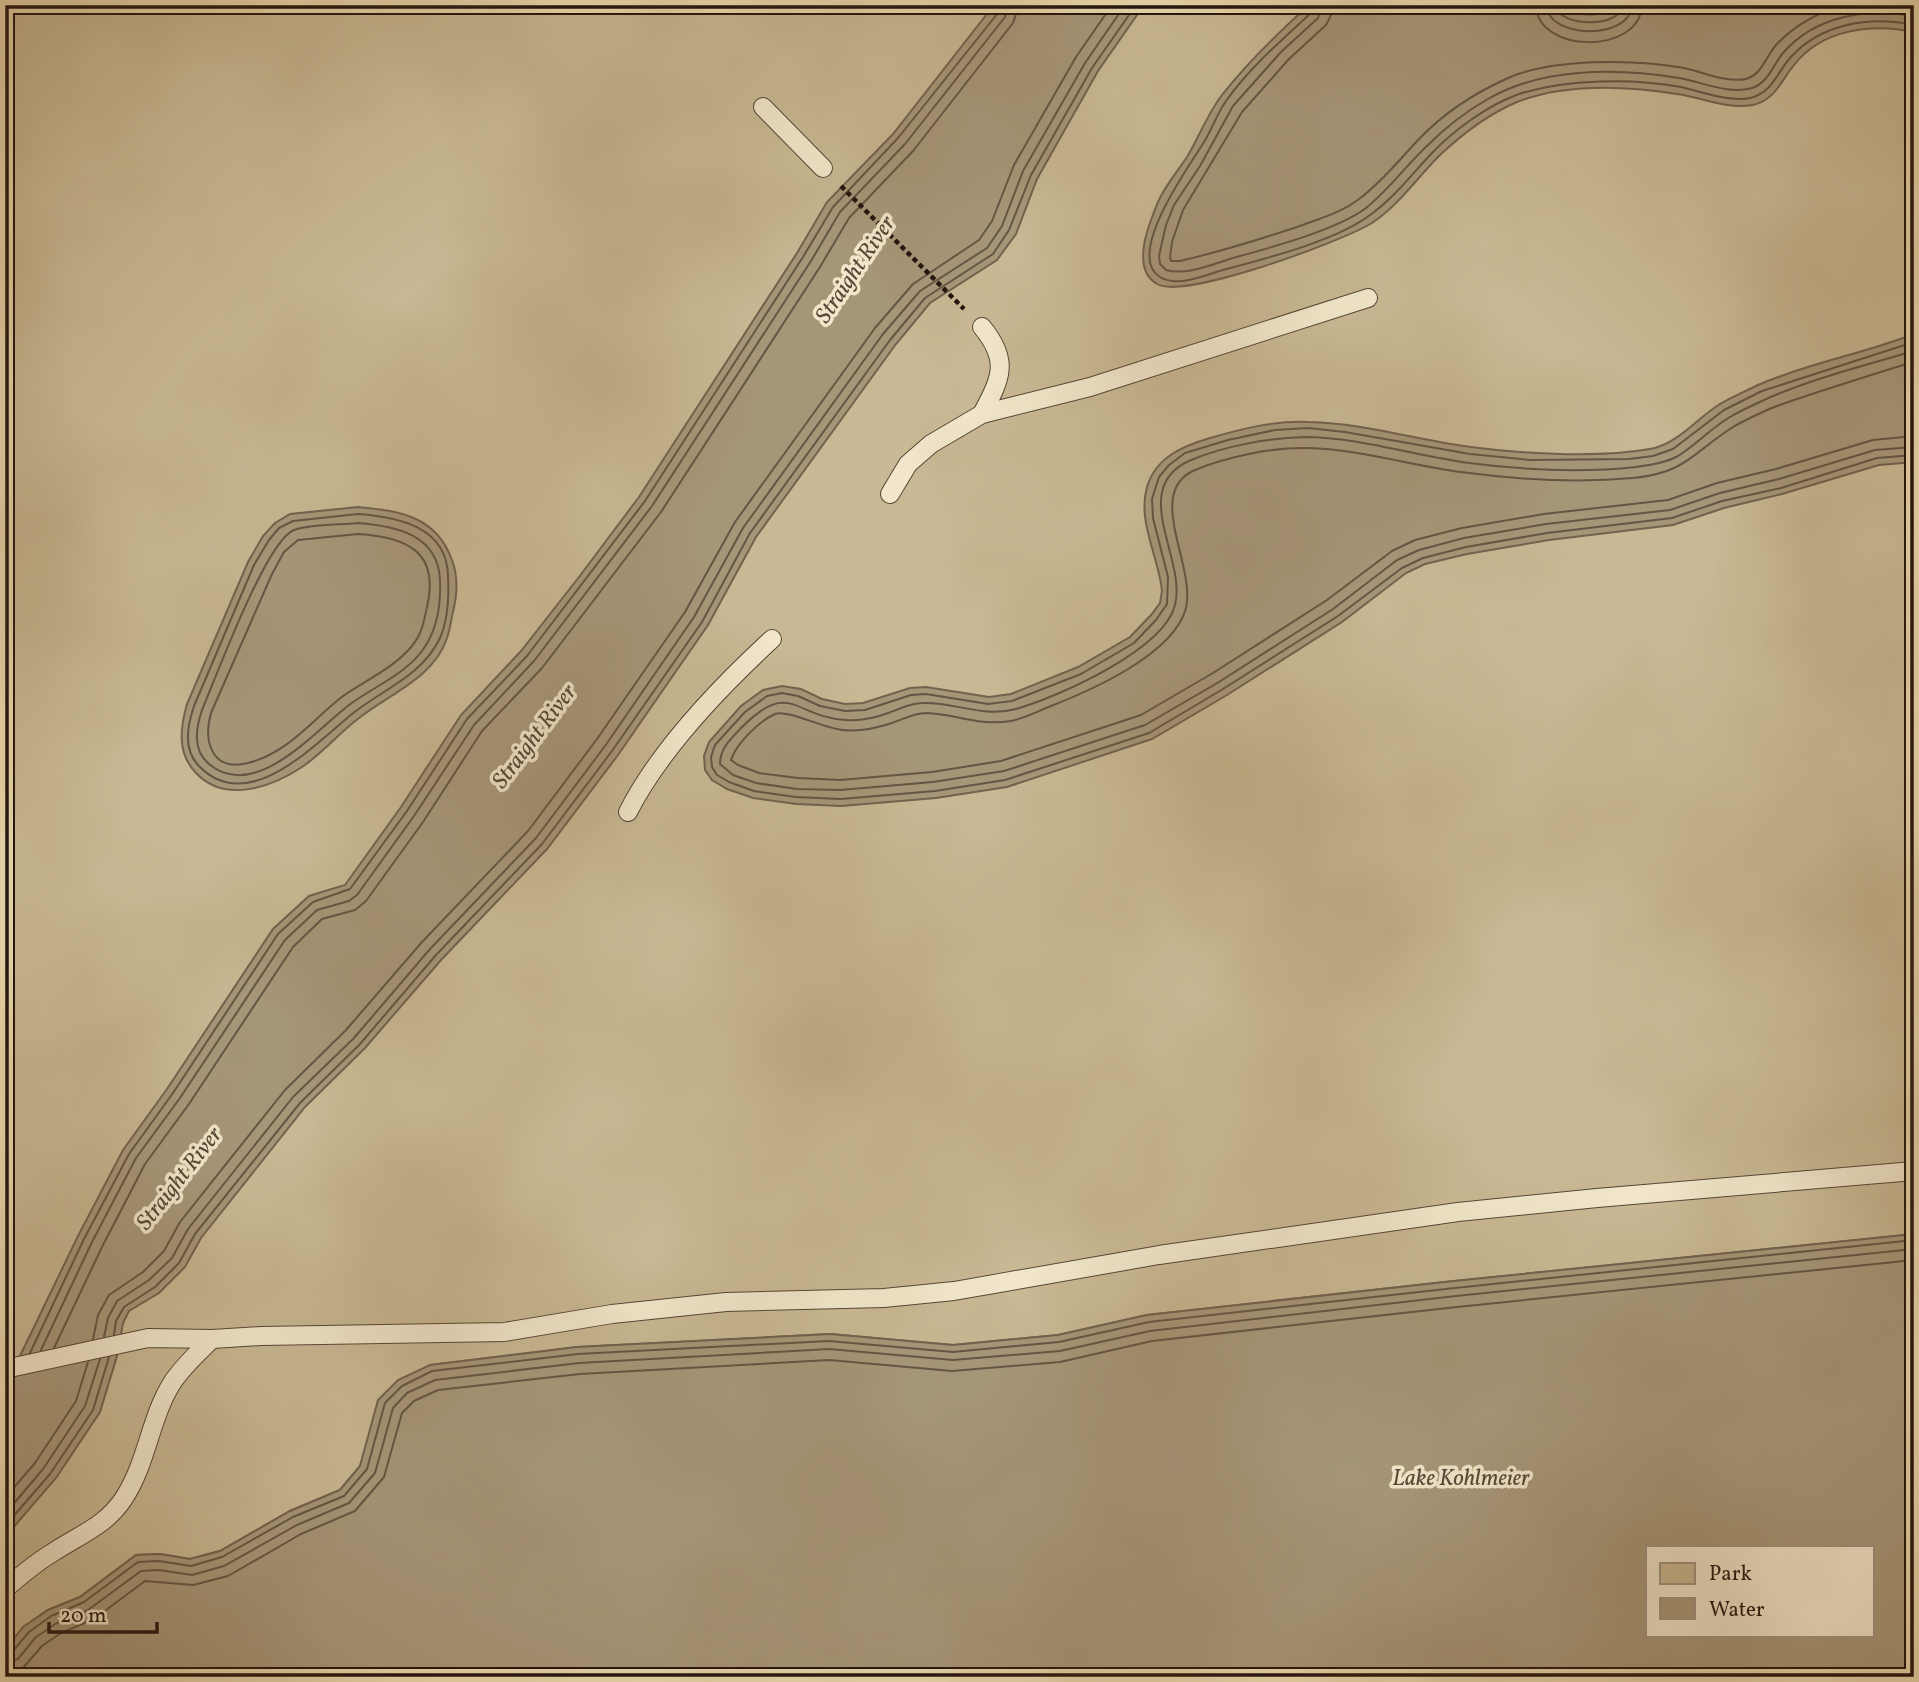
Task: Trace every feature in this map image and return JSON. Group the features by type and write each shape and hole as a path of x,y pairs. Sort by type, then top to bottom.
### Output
{"lane":[{"path":"763,107 823,168"},
{"path":"890,494 908,464 931,443 982,414 1090,387 1368,298"},
{"path":"982,327 994,342 1001,372 982,414"},
{"path":"628,812 640,788 717,691 772,639"},
{"path":"5,1369 148,1338 504,1332 612,1314 726,1302 896,1296 954,1290 1159,1255 1458,1212 1610,1196 1914,1171"},
{"path":"5,1589 25,1571 54,1551 97,1528 112,1514 126,1496 171,1385 186,1365 212,1339"}],"path":[{"path":"823,168 982,327"}],"green space":[{"path":"5,5 1914,5 1914,1234 1147,1315 1058,1335 953,1345 830,1334 577,1347 430,1365 370,1434 360,1466 340,1490 290,1511 220,1551 190,1559 160,1554 136,1555 80,1597 48,1610 24,1627 5,1650"}],"water":[{"name":"Straight River","path":"994,5 1144,5 1098,71 1037,179 1016,234 997,260 930,303 896,344 756,537 708,625 618,755 547,849 441,960 365,1048 305,1107 201,1238 185,1267 159,1293 129,1311 123,1323 117,1356 100,1412 56,1478 5,1537 5,1387 123,1150 167,1089 273,929 309,896 345,885 401,807 461,715 521,651 639,497 797,253 827,202 893,134"},
{"path":"1309,5 1555,5 1588,15 1604,13 1622,5 1914,5 1914,32 1881,28 1833,36 1805,53 1767,99 1753,105 1724,105 1677,94 1617,88 1576,89 1517,102 1486,119 1457,140 1372,223 1298,254 1229,276 1173,287 1157,284 1144,268 1143,257 1147,233 1161,196 1222,95 1264,48"},
{"path":"1914,334 1914,462 1879,465 1673,525 1549,540 1425,564 1406,573 1342,622 1152,739 1007,787 936,798 841,806 753,798 727,789 712,780 705,770 704,756 709,742 741,706 763,690 782,686 801,689 822,699 845,704 863,703 910,688 926,687 989,697 1011,694 1078,667 1130,637 1160,603 1162,591 1145,513 1147,487 1164,460 1200,441 1259,426 1297,422 1350,425 1451,444 1514,452 1630,452 1670,442 1720,404 1758,385"},
{"path":"358,507 415,518 436,534 445,545 454,566 456,593 449,632 441,652 421,675 359,718 317,756 290,774 277,781 249,789 221,788 208,782 196,773 186,757 182,740 183,723 187,704 248,562 263,536 275,523 290,514"},
{"name":"Lake Kohlmeier","path":"1914,1234 1914,1677 5,1677 5,1650 23,1627 48,1610 80,1597 136,1555 160,1554 190,1559 220,1551 290,1511 340,1490 360,1466 378,1400 398,1380 430,1365 577,1347 830,1334 953,1345 1058,1335 1147,1315"}]}
